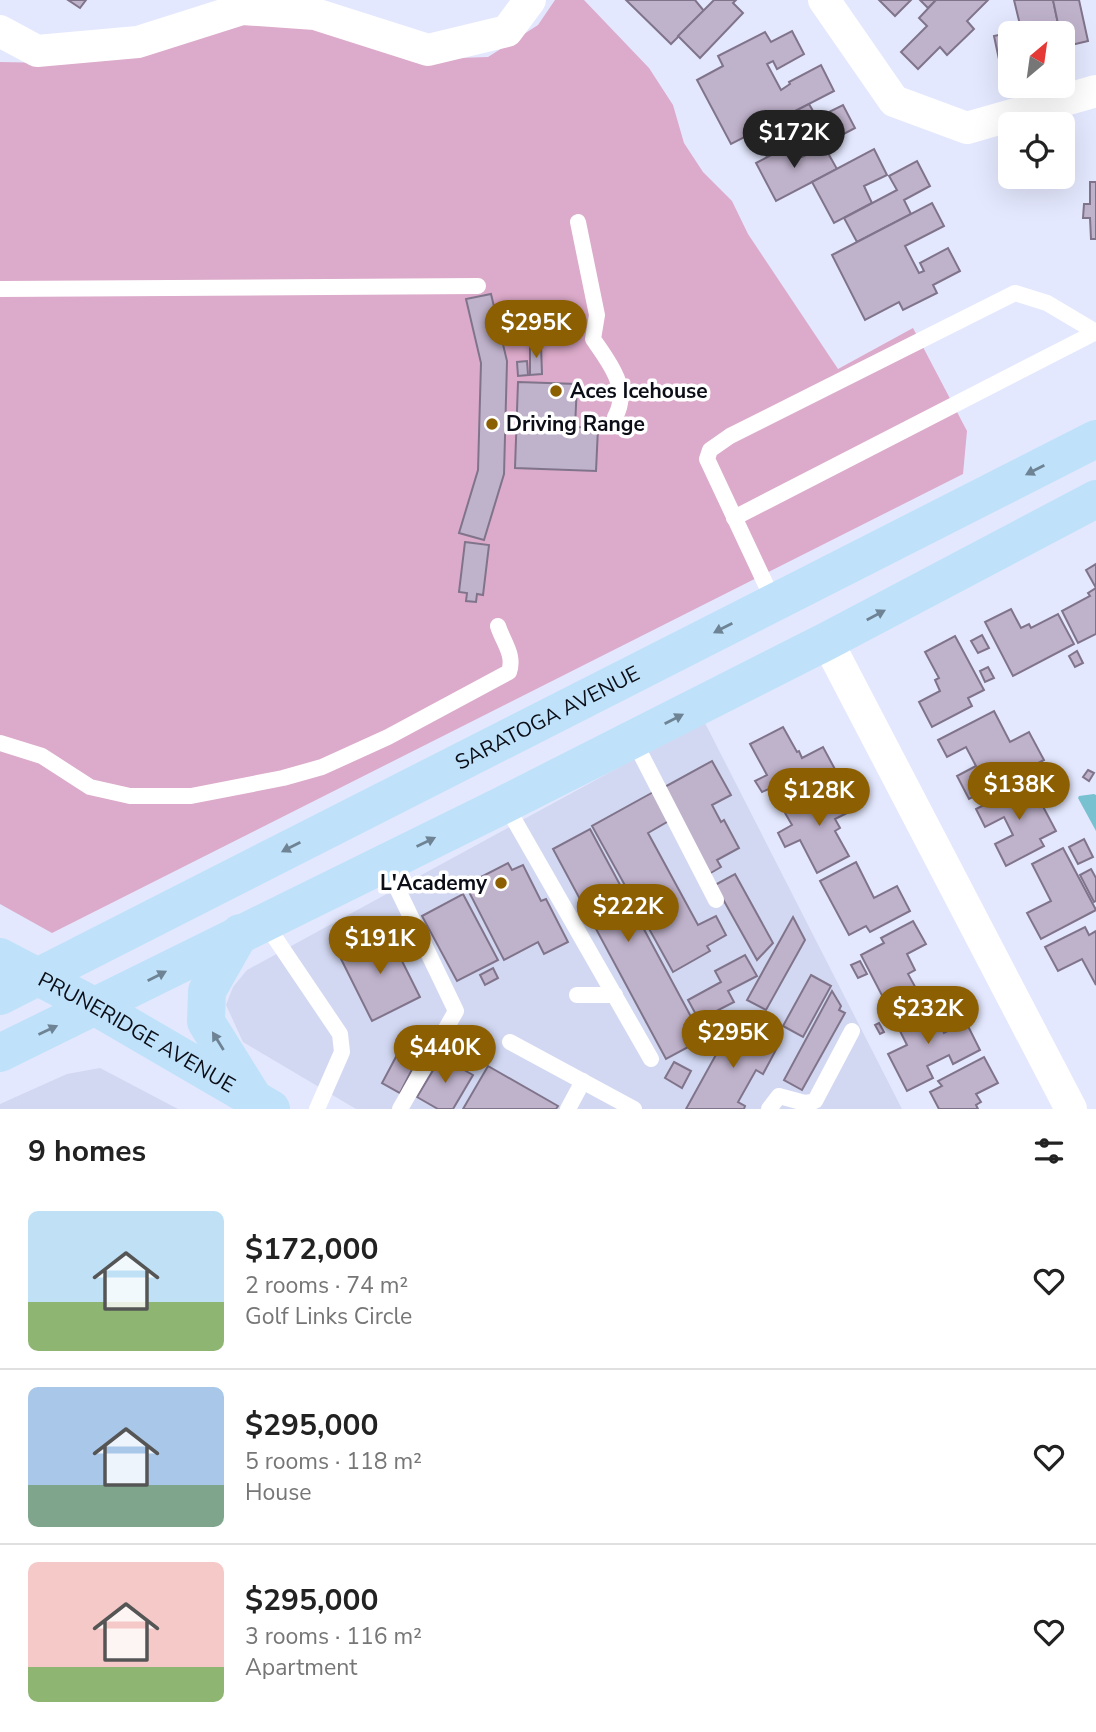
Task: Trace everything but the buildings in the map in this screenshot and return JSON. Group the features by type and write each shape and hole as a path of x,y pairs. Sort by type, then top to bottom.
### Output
{"main road":[{"name":"SARATOGA AVENUE","path":"0,996 1096,439"},
{"path":"0,1053 505,804 1096,499"},
{"path":"252,927 207,991 206,1022 263,1104"},
{"name":"PRUNERIDGE AVENUE","path":"0,957 96,1007 263,1104"}],"street":[{"path":"0,31 37,51 138,42 242,9 315,14 428,50 507,31 530,0"},
{"path":"824,0 894,101 967,128 1096,91"},
{"path":"827,640 1071,1109"}],"lane":[{"path":"579,222 597,315 593,339 614,367 618,380 621,407 615,417"},
{"path":"0,289 478,286"},
{"path":"774,603 707,459 710,450 730,436 1015,293 1047,303 1096,332"},
{"path":"734,518 1096,332"},
{"path":"0,743 42,757 90,787 130,796 191,796 292,775 344,758 509,672 512,665 510,655 498,626"},
{"path":"633,739 716,900"},
{"path":"505,804 652,1059"},
{"path":"384,863 456,1010 400,1109"},
{"path":"252,927 340,1034 342,1052 317,1109"},
{"path":"577,995 615,995"},
{"path":"769,1109 779,1096 805,1103 815,1101 852,1031"},
{"path":"510,1042 635,1109"},
{"path":"568,1109 583,1081"}],"shaded area":[{"path":"555,0 584,0 649,68 673,105 684,143 703,172 732,201 748,234 838,369 913,328 967,431 963,474 52,933 0,904 0,62 49,63 245,14 303,19 429,59 488,57 538,25"},
{"path":"704,721 902,1109 356,1109 243,1042 226,1005 233,987 247,970"},
{"path":"100,1068 178,1109 0,1109 0,1104 67,1074"}],"water":[{"path":"1096,795 1096,831 1078,798"}],"place":[{"name":"Aces Icehouse","path":"556,391"},
{"name":"Driving Range","path":"492,424"},
{"name":"L'Academy","path":"501,883"}]}
